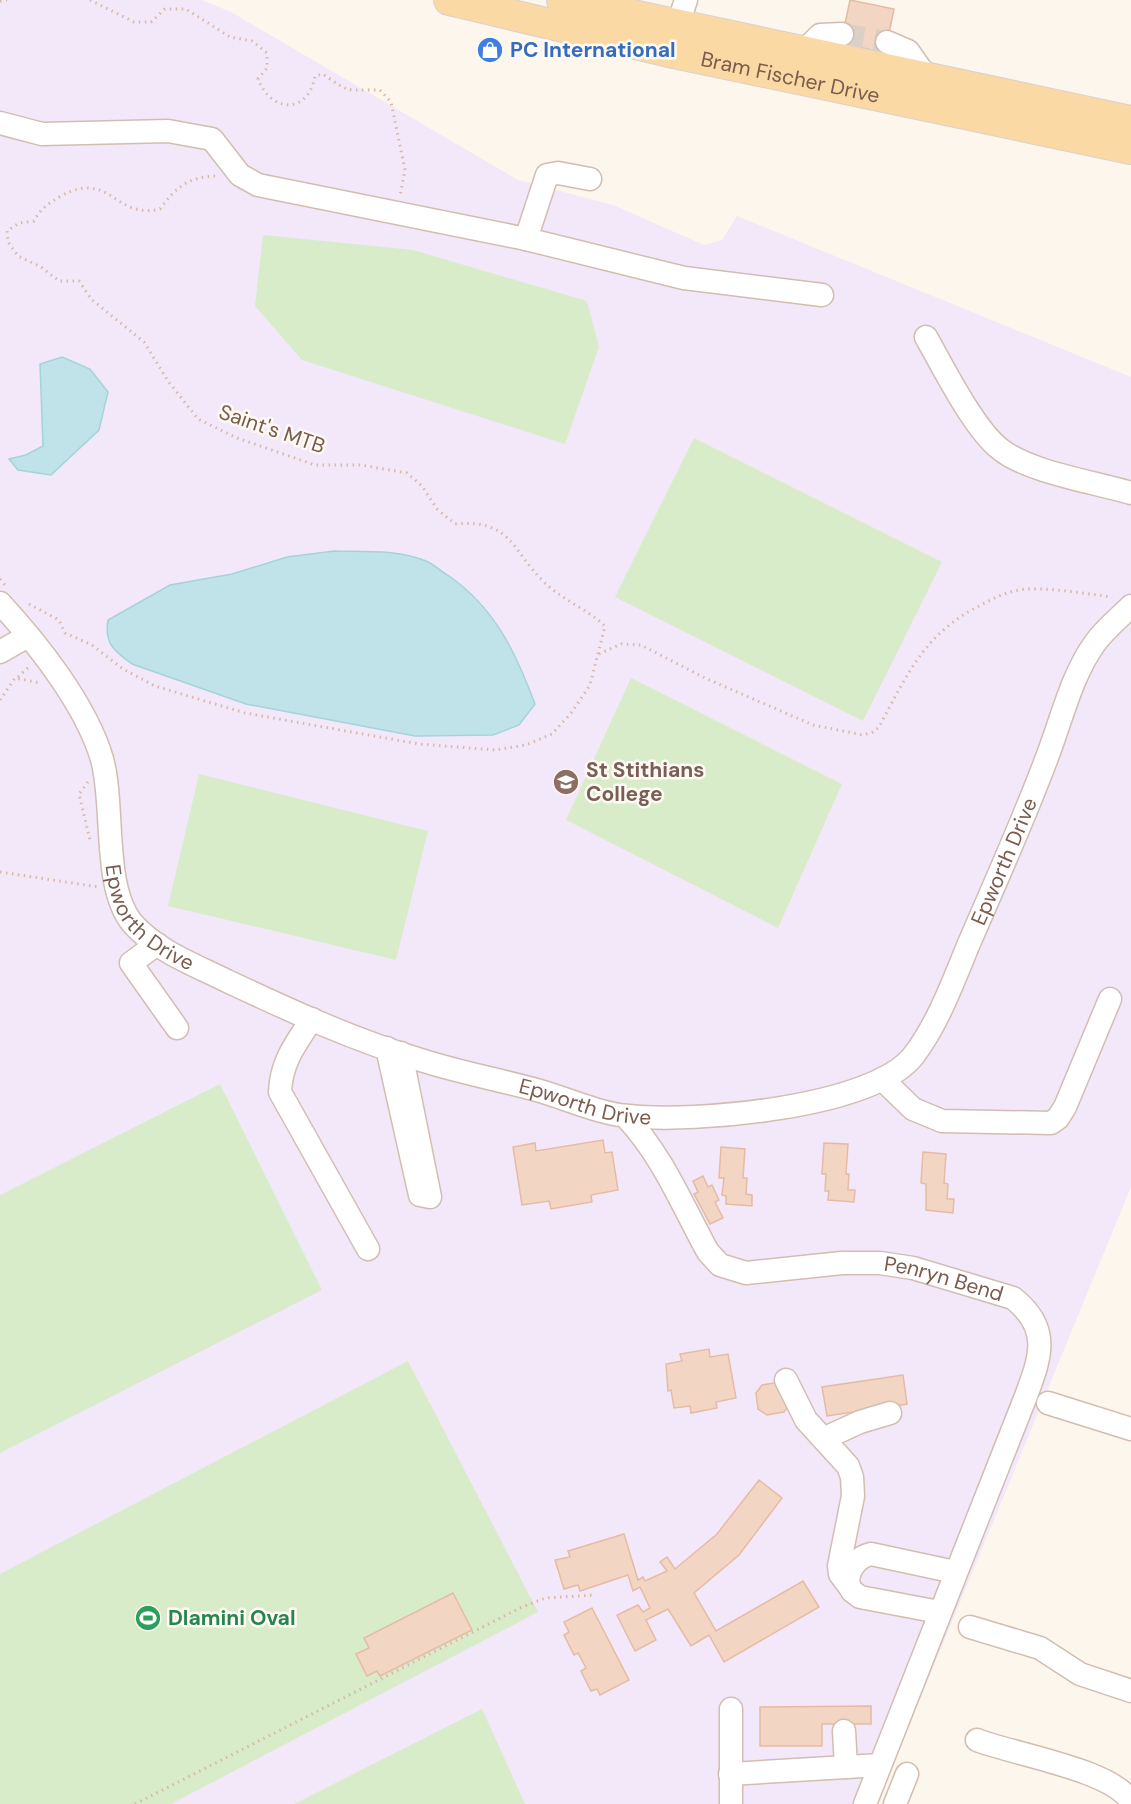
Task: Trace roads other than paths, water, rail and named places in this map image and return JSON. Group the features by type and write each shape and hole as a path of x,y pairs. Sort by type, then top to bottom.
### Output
{"main road":[{"name":"Bram Fischer Drive","path":"449,0 677,26 1131,121"},
{"name":"Bram Fischer Drive","path":"562,0 630,7 677,26 1131,149"}],"lane":[{"path":"803,52 820,35 842,34"},
{"path":"887,42 908,51 927,78"},
{"path":"0,123 42,134 168,131 212,139 240,176 258,185 526,239 684,278 822,295"},
{"path":"526,239 547,175 558,173 590,179"},
{"path":"926,337 966,407 998,448 1022,463 1131,493"},
{"name":"Epworth Drive","path":"10,596 28,636 73,700 96,743 106,778 116,886 122,909 136,927 157,944 188,962 312,1019 394,1050 625,1116 694,1118 749,1114 842,1093 882,1079 911,1059 927,1035 1036,787 1083,663 1096,641 1127,602"},
{"path":"0,652 28,636"},
{"path":"157,944 131,963 177,1028"},
{"path":"882,1079 913,1109 942,1121 1051,1123 1058,1118 1065,1107 1110,999"},
{"path":"312,1019 290,1052 281,1073 280,1092 369,1249"},
{"path":"394,1050 425,1196"},
{"name":"Penryn Bend","path":"625,1116 661,1160 708,1252 720,1265 730,1270 746,1273 842,1263 880,1263 913,1268 1013,1298 1025,1307 1035,1321 1040,1336 1038,1363 864,1804"},
{"path":"786,1380 806,1420 825,1438 848,1466 852,1477 853,1496 839,1566 840,1574 856,1594 866,1600 939,1612"},
{"path":"1048,1403 1131,1429"},
{"path":"825,1438 860,1422 890,1413"},
{"path":"849,1586 847,1580 854,1564 863,1556 871,1554 955,1572"},
{"path":"970,1627 1040,1648 1080,1674 1131,1691"},
{"path":"730,1804 731,1709"},
{"path":"844,1731 846,1767"},
{"path":"977,1740 1043,1759 1110,1783 1127,1795 1131,1802"},
{"path":"730,1774 880,1765"},
{"path":"895,1804 907,1774"}],"water":[{"path":"62,357 90,369 108,392 99,430 51,475 18,470 9,459 26,455 43,446 40,364"},
{"path":"334,551 380,552 415,557 432,564 479,602 512,650 535,704 519,725 493,735 415,736 246,704 132,664 115,650 109,641 108,620 170,585 232,574 287,557"}],"tunnel":[{"path":"842,34 887,42"}],"place":[{"name":"PC International","path":"490,50"},
{"name":"St Stithians College","path":"566,782"},
{"name":"Dlamini Oval","path":"148,1618"}]}
